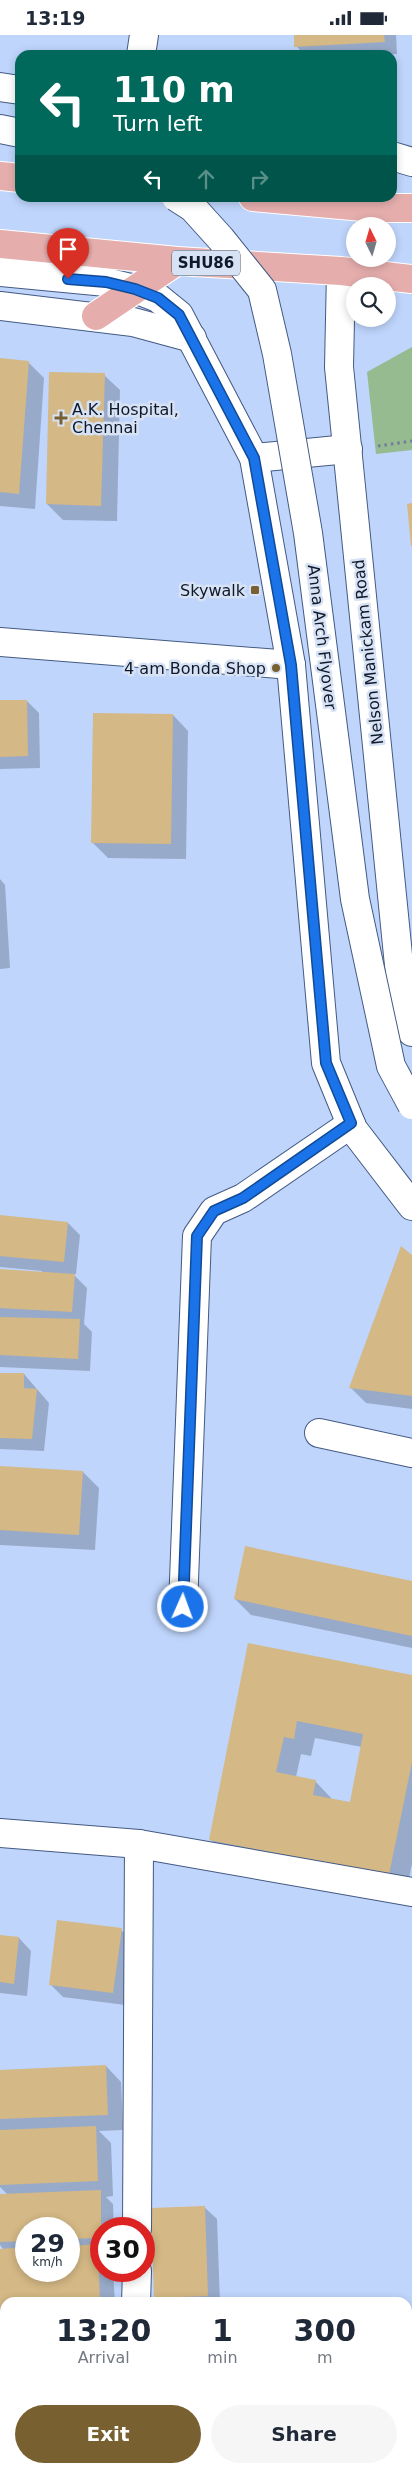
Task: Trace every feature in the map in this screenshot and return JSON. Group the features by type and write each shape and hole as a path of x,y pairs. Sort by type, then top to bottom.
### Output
{"main road":[{"path":"142,50 144,35"},
{"path":"0,87 15,89"},
{"path":"0,129 15,132"},
{"path":"397,158 412,162"},
{"path":"0,176 15,178"},
{"name":"Anna Arch Flyover","path":"184,202 193,208 221,239 262,290 277,354 308,533 355,899 391,1066 412,1105"},
{"path":"308,202 375,208 412,208"},
{"name":"SHU86","path":"0,245 177,261 341,271 412,279"},
{"path":"96,316 177,261"},
{"path":"0,271 95,281 135,289 158,298 179,315 254,458 291,665 326,1063 352,1129 412,1206"},
{"name":"Nelson Manickam Road","path":"341,271 340,367 401,985 412,1032"},
{"path":"0,306 133,321 192,338"},
{"path":"254,458 348,449"},
{"path":"0,642 291,665"},
{"path":"183,1607 197,1236 214,1211 243,1198 351,1123"},
{"path":"319,1433 412,1453"},
{"path":"0,1833 139,1844 412,1892"},
{"path":"137,2217 139,1844"},
{"path":"136,2297 137,2282"}],"green space":[{"path":"412,347 412,450 376,454 367,372"}],"building":[{"path":"294,35 384,35 385,42 294,47"},
{"path":"0,358 29,361 19,494 0,492"},
{"path":"49,372 105,373 101,506 46,504"},
{"path":"412,503 412,546 411,546 407,504"},
{"path":"0,700 27,700 28,756 0,757"},
{"path":"93,713 173,714 171,844 91,843"},
{"path":"0,1215 68,1222 64,1262 0,1256"},
{"path":"401,1246 412,1255 412,1396 349,1388"},
{"path":"0,1269 75,1274 72,1312 0,1308"},
{"path":"0,1317 80,1319 78,1359 0,1355"},
{"path":"0,1373 24,1373 24,1388 37,1389 32,1439 0,1438"},
{"path":"0,1466 83,1471 79,1535 0,1530"},
{"path":"245,1546 412,1581 412,1636 234,1599"},
{"path":"248,1643 412,1675 412,1762 389,1875 209,1840","holes":["297,1721 363,1734 350,1802 313,1795 316,1780 276,1772 284,1737 294,1739"]},
{"path":"57,1920 122,1928 113,1993 49,1985"},
{"path":"0,1935 19,1937 14,1984 0,1982"},
{"path":"106,2065 108,2115 0,2119 0,2070"},
{"path":"96,2126 98,2181 0,2185 0,2130"},
{"path":"101,2190 101,2217 90,2217 90,2238 80,2239 80,2217 15,2217 15,2241 0,2242 0,2194"},
{"path":"205,2206 208,2296 154,2297 155,2217 151,2217 151,2208"},
{"path":"80,2245 90,2245 90,2282 99,2282 100,2297 0,2297 0,2249 15,2248 15,2282 80,2282"}],"place":[{"name":"A.K. Hospital, Chennai","path":"61,418"},
{"name":"Skywalk","path":"255,590"},
{"name":"4 am Bonda Shop","path":"276,668"}],"route":[{"path":"68,279 106,282 135,289 158,298 179,315 254,458 291,665 326,1063 351,1123 243,1198 214,1211 197,1236 183,1607"}]}
